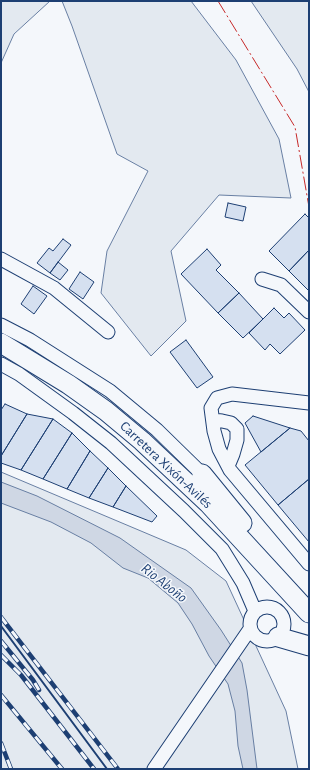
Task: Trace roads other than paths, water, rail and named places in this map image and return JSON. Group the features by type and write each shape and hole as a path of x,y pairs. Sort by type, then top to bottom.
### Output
{"highway":[{"name":"Carretera Xixón-Avilés","path":"1,343 68,384 106,411 162,460 208,503 309,613"},
{"path":"202,474 309,604"},
{"path":"278,637 309,646"}],"street":[{"path":"1,259 54,288 108,332"},
{"path":"262,279 281,285 309,312"},
{"path":"1,325 30,340 110,391 157,430 202,474"},
{"path":"1,364 19,374 73,413 111,443 184,511 222,549 243,583 255,611"},
{"path":"309,403 232,394 217,398 211,408 214,431 228,466 257,503 309,564"},
{"path":"213,420 231,424 237,429 237,440 228,466"},
{"path":"265,607 276,609 280,612 284,623 284,628 278,637 267,641 262,640 253,634 250,629 250,619 255,611 265,607"},
{"path":"154,769 214,684 250,629"}],"water":[{"name":"Rio Aboño","path":"1,482 37,496 120,538 191,588 242,663 257,769 243,769 238,746 235,711 228,684 209,656 192,624 178,603 148,578 123,568 91,543 51,522 1,503"}],"railway":[{"path":"1,617 118,769"},
{"path":"1,641 33,680 39,690"},
{"path":"1,655 21,675 94,769"},
{"path":"1,695 62,769"},
{"path":"1,743 11,769"}]}
